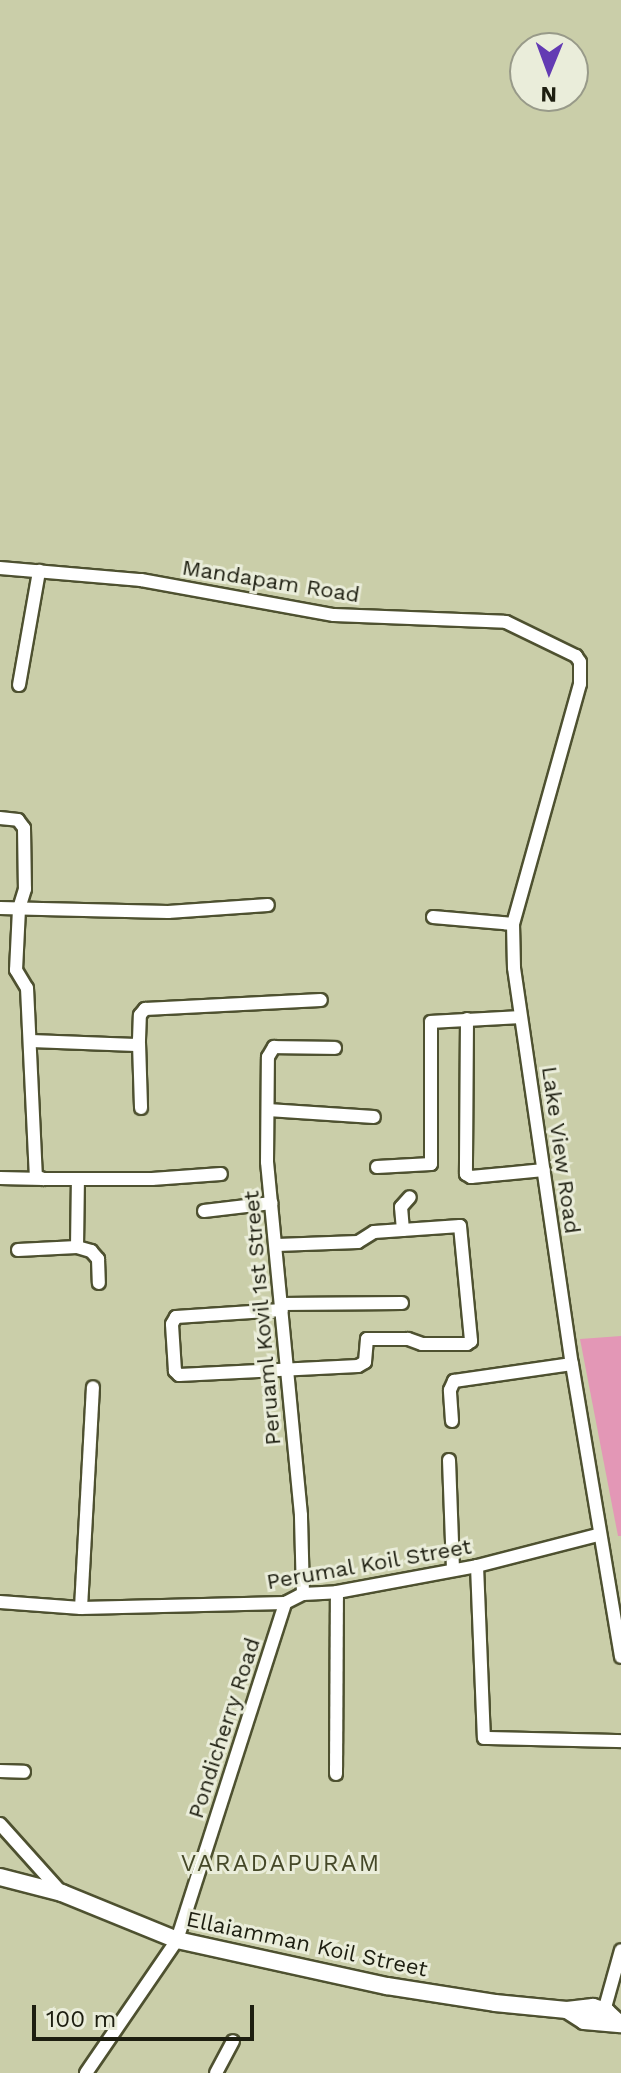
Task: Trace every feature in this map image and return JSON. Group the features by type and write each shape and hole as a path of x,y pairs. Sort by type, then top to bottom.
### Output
{"street":[{"name":"Mandapam Road","path":"0,568 141,580 334,615 506,622 576,656"},
{"path":"19,685 39,571"},
{"name":"Lake View Road","path":"576,656 582,672 580,684 513,924 520,1017 598,1535 621,1657"},
{"path":"0,818 18,820 24,828 25,889 19,909 16,970 27,988 39,1177"},
{"path":"0,908 168,912 268,905"},
{"path":"433,917 513,924"},
{"path":"141,1108 140,1015 145,1009 321,1000"},
{"path":"377,1167 431,1164 430,1024 433,1020 520,1017"},
{"path":"467,1019 466,1174 471,1177 544,1170"},
{"path":"31,1041 139,1043"},
{"name":"Peruaml Kovil 1st Street","path":"303,1594 301,1515 267,1162 268,1057 271,1049 281,1046 335,1048"},
{"path":"268,1110 374,1117"},
{"path":"0,1178 152,1179 221,1174"},
{"path":"77,1247 78,1179"},
{"path":"403,1230 401,1207 410,1197"},
{"path":"204,1211 272,1203"},
{"path":"277,1245 358,1242 369,1233 460,1227 470,1343 367,1339 362,1365 179,1375 174,1366 172,1324 176,1317 282,1307 402,1303"},
{"path":"18,1250 77,1247 91,1251 98,1259 99,1283"},
{"path":"452,1421 450,1390 454,1381 572,1364"},
{"path":"81,1608 93,1387"},
{"path":"449,1460 453,1570"},
{"name":"Perumal Koil Street","path":"0,1602 81,1608 285,1603 303,1594 337,1592 477,1566 598,1535"},
{"path":"477,1566 484,1738 621,1741"},
{"path":"336,1774 337,1592"},
{"name":"Pondicherry Road","path":"86,2073 177,1940 285,1603"},
{"path":"0,1771 24,1772"},
{"path":"0,1824 62,1893"},
{"name":"Ellaiamman Koil Street","path":"0,1877 62,1893 177,1940 387,1986 567,2010 583,2006 604,2011 620,2024"},
{"path":"604,2011 621,1950"},
{"name":"Ellaiamman Koil Street","path":"567,2010 584,2021 620,2024"},
{"path":"216,2073 233,2041"}],"shaded area":[{"path":"621,1336 621,1536 618,1536 580,1339"}],"district":[{"name":"VARADAPURAM","path":"281,1864"}]}
